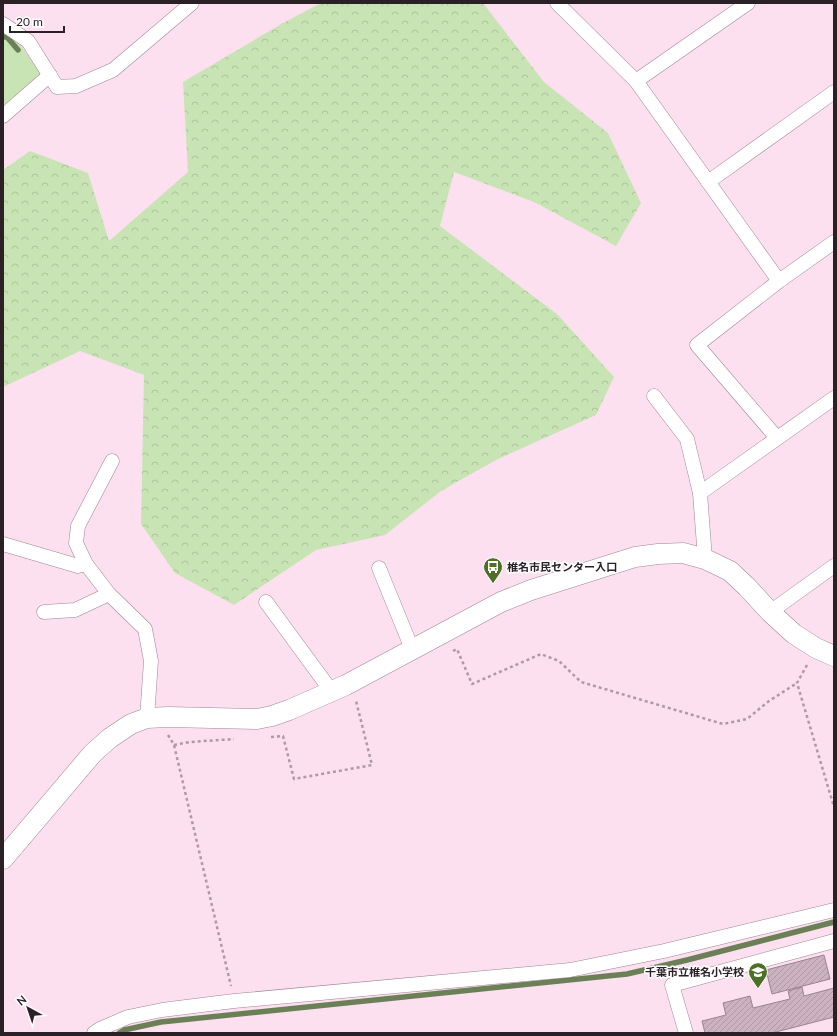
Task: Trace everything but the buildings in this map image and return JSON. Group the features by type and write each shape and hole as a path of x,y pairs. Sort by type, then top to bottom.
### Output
{"street":[{"path":"3,24 28,41 57,87 76,86 112,70 192,3"},
{"path":"557,3 636,81 779,281"},
{"path":"636,81 748,3"},
{"path":"3,116 50,75"},
{"path":"708,182 834,92"},
{"path":"777,438 697,345 779,281 834,242"},
{"path":"654,396 687,439 700,493 705,559"},
{"path":"700,493 834,398"},
{"path":"112,460 78,526 76,543 86,564 109,594 145,629 152,661 147,718"},
{"path":"3,544 78,566 86,564"},
{"path":"3,859 94,754 110,738 132,724 147,718 168,717 257,719 272,716 345,692 412,649 501,602 531,590 635,557 683,553 705,559 730,571 794,634 825,652"},
{"path":"770,612 834,566"},
{"path":"379,568 412,649"},
{"path":"44,612 75,610 109,594"},
{"path":"266,602 345,692"},
{"path":"94,1033 128,1017 162,1010 234,1001 570,970 664,951 834,910"},
{"path":"686,1033 672,985 834,941"}],"path":[{"path":"450,653 457,649 472,684 541,654 559,661 581,682 723,724 747,719 797,683 825,652"},
{"path":"797,683 834,806"},
{"path":"345,692 363,698"},
{"path":"268,737 283,736 294,779 372,765 345,692"},
{"path":"147,718 160,723 174,745 234,1001"},
{"path":"174,745 190,742 237,739"}],"green space":[{"path":"321,3 483,3 544,82 608,133 641,203 616,246 534,202 454,172 440,226 557,314 614,377 596,415 496,460 441,491 385,535 316,550 234,605 175,573 141,524 144,375 80,351 3,387 3,170 30,151 88,173 109,241 188,172 183,82 283,23"},
{"path":"3,31 15,37 41,75 3,110"}],"waterway":[{"path":"3,37 7,37 18,50"},
{"path":"119,1033 124,1030 161,1022 627,974 834,922"}],"place":[{"name":"椎名市民センター入口","path":"493,584"},
{"name":"千葉市立椎名小学校","path":"758,989"}]}
